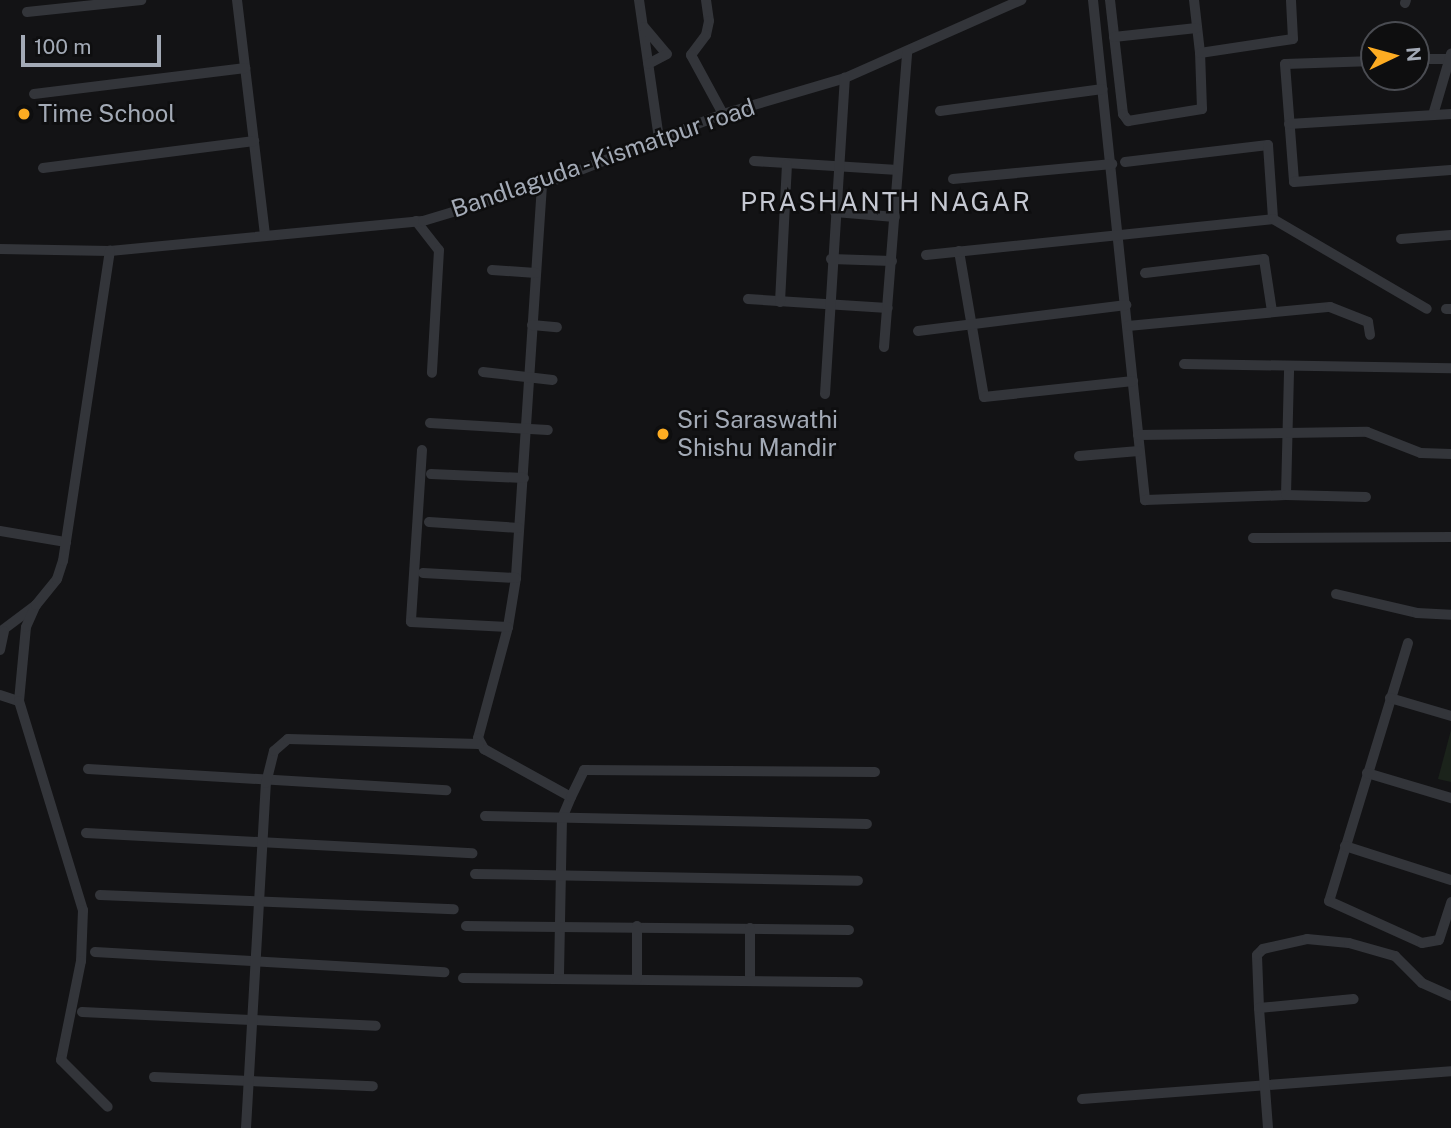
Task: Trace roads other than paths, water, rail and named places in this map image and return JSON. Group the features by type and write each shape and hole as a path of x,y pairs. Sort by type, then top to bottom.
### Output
{"street":[{"path":"27,12 141,0"},
{"path":"237,0 265,234"},
{"path":"639,0 659,138"},
{"path":"691,55 706,35 709,21 706,0"},
{"name":"Bandlaguda - Kismatpur road","path":"0,249 110,251 416,221 542,185 723,114 845,78 1021,0"},
{"path":"1093,0 1145,500 1286,495 1366,497"},
{"path":"1110,0 1128,121 1202,109 1200,53 1194,0"},
{"path":"1200,53 1293,39 1292,0"},
{"path":"642,24 667,54"},
{"path":"1114,37 1197,27"},
{"path":"884,347 907,52"},
{"path":"648,64 667,54 691,55"},
{"path":"691,55 723,114"},
{"path":"1430,58 1450,56 1433,115"},
{"path":"1360,61 1284,64 1294,182 1451,170"},
{"path":"34,94 245,68"},
{"path":"825,394 827,307 845,78"},
{"path":"940,111 1103,89"},
{"path":"1289,124 1451,114"},
{"path":"43,168 254,141"},
{"path":"1125,162 1268,145 1273,219"},
{"path":"754,161 898,170"},
{"path":"780,302 786,164"},
{"path":"953,179 1112,164"},
{"path":"479,744 508,627 516,578 542,185"},
{"path":"835,212 895,217"},
{"path":"926,255 1273,219 1427,309"},
{"path":"416,221 439,250 432,373"},
{"path":"1401,239 1451,235"},
{"path":"0,650 2,631 36,605 57,579 66,542 110,251"},
{"path":"958,251 984,397 1133,381"},
{"path":"831,259 892,261"},
{"path":"1145,273 1264,259 1272,311"},
{"path":"492,270 536,273"},
{"path":"748,299 827,307 888,308"},
{"path":"918,331 1126,305"},
{"path":"1128,327 1330,307 1368,321 1370,335"},
{"path":"532,325 557,327"},
{"path":"1184,364 1289,368 1451,368"},
{"path":"1286,495 1289,368"},
{"path":"483,372 553,380"},
{"path":"430,423 548,430"},
{"path":"1138,435 1367,432 1421,453 1451,454"},
{"path":"422,450 411,622 508,627"},
{"path":"1079,456 1139,451"},
{"path":"430,474 524,478"},
{"path":"429,522 519,528"},
{"path":"0,531 66,542"},
{"path":"1253,538 1451,537"},
{"path":"423,573 516,578"},
{"path":"1336,594 1417,612 1451,615"},
{"path":"9,698 26,627 36,605"},
{"path":"1408,643 1329,896 1332,906 1431,943 1439,940 1451,902"},
{"path":"0,685 9,698 83,910 81,961 61,1060 108,1107"},
{"path":"1390,698 1451,716"},
{"path":"246,1128 267,780 274,751 288,739 479,744 571,797"},
{"path":"88,769 446,790"},
{"path":"559,977 562,818 584,770 875,772"},
{"path":"1367,773 1451,798"},
{"path":"485,816 867,824"},
{"path":"86,833 472,852"},
{"path":"1345,846 1451,880"},
{"path":"475,874 858,881"},
{"path":"100,895 454,909"},
{"path":"466,926 849,930"},
{"path":"637,926 637,979"},
{"path":"750,928 750,981"},
{"path":"1268,1128 1259,1008 1258,955 1264,949 1307,939 1349,943 1395,956 1422,983 1451,996"},
{"path":"95,952 444,972"},
{"path":"463,978 858,982"},
{"path":"1259,1008 1354,999"},
{"path":"82,1012 376,1026"},
{"path":"1082,1099 1451,1071"},
{"path":"154,1077 373,1086"}],"place":[{"name":"Time School","path":"24,114"},
{"name":"Sri Saraswathi Shishu Mandir","path":"663,434"}],"district":[{"name":"PRASHANTH NAGAR","path":"886,202"}]}
